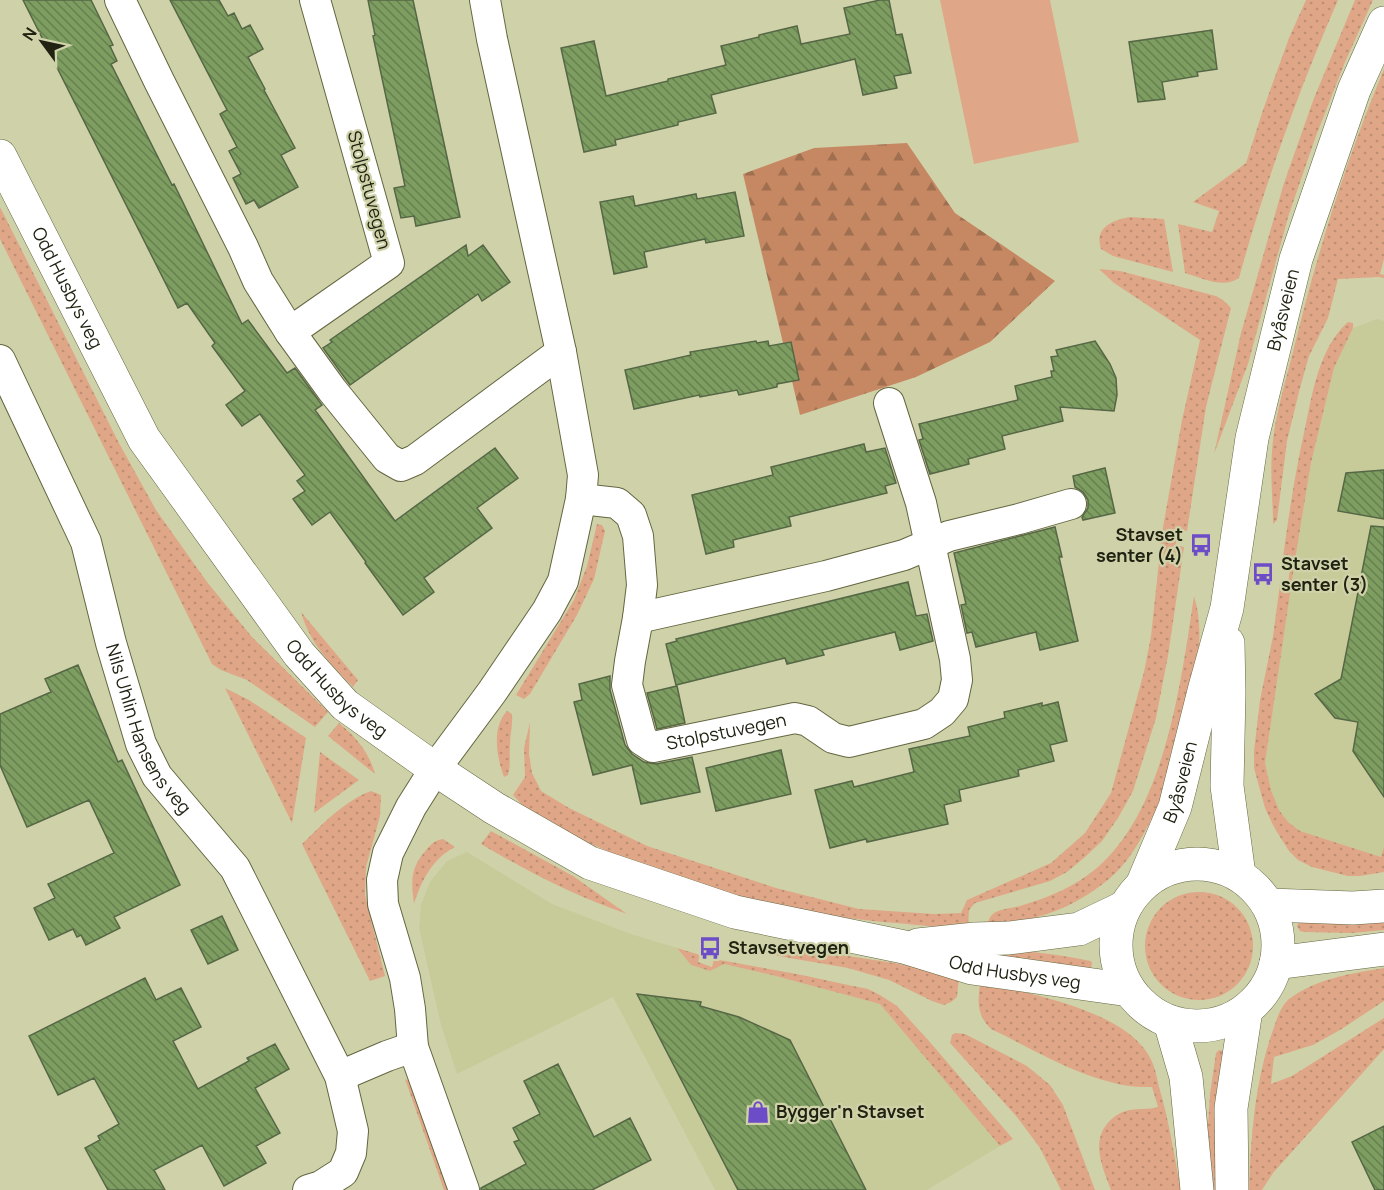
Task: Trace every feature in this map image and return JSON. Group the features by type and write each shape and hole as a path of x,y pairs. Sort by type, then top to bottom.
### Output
{"main road":[{"name":"Byåsveien","path":"1134,895 1175,807 1227,608 1252,438 1296,259 1354,90 1384,23"},
{"name":"Odd Husbys veg","path":"0,156 144,439 299,654 345,705 494,808 590,863 735,912 904,947 972,968 1129,990"},
{"name":"Byåsveien","path":"1227,608 1229,693 1227,786 1239,875"},
{"path":"1200,864 1220,867 1239,875 1255,888 1268,905 1277,933 1276,963 1265,989 1246,1010 1223,1024 1196,1027 1170,1022 1147,1010 1129,990 1118,966 1116,936 1134,895 1170,868 1200,864"},
{"name":"Odd Husbys veg","path":"904,947 1079,929 1134,895"},
{"path":"1268,905 1353,908 1384,906"},
{"path":"1276,963 1384,949"},
{"path":"1233,1190 1231,1108 1246,1010"},
{"path":"1170,1022 1185,1077 1197,1190"}],"street":[{"path":"120,0 258,281 290,332 332,390 387,458 401,466 415,460 561,352"},
{"name":"Stolpstuvegen","path":"290,332 389,263 315,0"},
{"path":"464,1190 413,1047 405,978 383,904 382,880 388,853 411,807 435,769 492,692 547,611 563,581 581,499 583,475 561,352 485,0"},
{"name":"Nils Uhlin Hansens veg","path":"0,360 86,542 111,643 141,744 157,776 235,868 340,1076 352,1131 351,1153 343,1172 321,1186 308,1190"},
{"name":"Stolpstuvegen","path":"581,499 617,503 631,515 638,536 642,585 627,685 642,740 653,747 795,718 808,721 833,738 849,742 924,724 942,712 953,699 957,680 955,659 921,503 889,403"},
{"path":"638,618 826,576 904,555 949,536 1071,504"},
{"path":"340,1076 413,1047"}],"shaded area":[{"path":"940,0 1050,0 1079,142 974,164"},
{"path":"1306,0 1338,0 1284,137 1239,278 1219,283 1185,273 1178,224 1212,232 1219,211 1193,202 1246,163 1289,38"},
{"path":"1355,0 1373,0 1345,62 1316,136 1289,214 1248,364 1214,454 1241,333 1284,183 1314,98"},
{"path":"1384,69 1384,259 1380,274 1384,275 1384,278 1338,279 1328,318 1309,356 1300,388 1287,441 1277,520 1273,524 1272,451 1281,397 1313,274 1334,205"},
{"path":"0,207 120,445 156,510 207,582 252,637 328,712 315,727 247,680 212,664 0,239"},
{"path":"1129,217 1164,219 1173,272 1113,256 1101,249 1099,241 1102,230 1111,223"},
{"path":"1099,269 1120,271 1216,296 1231,308 1206,407 1187,531 1178,529 1176,545 1184,547 1168,656 1156,718 1133,791 1102,841 1085,857 1067,872 1050,881 975,903 969,910 968,926 923,926 857,919 739,897 662,873 625,859 559,828 527,809 513,795 525,777 524,748 530,722 529,754 532,773 541,791 569,808 647,846 776,888 859,909 934,914 961,913 967,900 1051,863 1085,833 1111,793 1144,672 1151,636 1162,533 1182,420 1200,340 1114,283"},
{"path":"1377,319 1384,321 1384,858 1300,831 1288,822 1279,810 1271,790 1265,763 1311,463 1334,368 1353,328"},
{"path":"1348,322 1353,323 1353,328 1334,368 1311,463 1265,763 1271,790 1279,810 1288,822 1300,831 1381,857 1384,847 1384,872 1360,876 1348,876 1312,867 1298,860 1289,851 1265,808 1254,768 1260,700 1273,636 1280,584 1288,585 1290,567 1282,565 1301,445 1314,385 1324,357 1330,344"},
{"path":"597,524 602,525 605,531 594,579 577,615 530,694 524,699 516,695 574,600 587,566"},
{"path":"1194,596 1199,636 1198,657 1190,700 1162,796 1137,846 1117,872 1075,902 1037,917 988,924 994,913 1041,899 1080,880 1098,867 1121,842 1140,811 1167,741 1183,666"},
{"path":"301,612 358,680 353,687 315,643"},
{"path":"225,688 249,700 306,738 292,823"},
{"path":"507,711 512,714 512,722 509,771 504,777 499,761 497,734"},
{"path":"339,723 361,746 375,774 328,736"},
{"path":"320,752 359,780 314,813"},
{"path":"371,791 381,795 380,816 366,867 365,895 385,976 370,981 302,844 343,807"},
{"path":"491,831 573,876 627,914 552,883 481,844"},
{"path":"443,839 455,847 434,864 420,887 414,904 412,881 417,862 431,845"},
{"path":"467,852 552,904 631,934 677,948 691,965 710,971 723,964 880,1004 1000,1146 927,1190 715,1190 613,997 457,1074 441,1025 419,928 421,904 430,882 447,861"},
{"path":"1199,892 1220,896 1237,908 1249,925 1253,946 1249,967 1237,984 1220,996 1199,1000 1178,996 1161,984 1149,967 1145,946 1149,925 1161,908 1178,896"},
{"path":"1384,921 1384,930 1352,933 1304,932 1300,931 1297,926 1302,922"},
{"path":"727,945 809,950 949,974 959,978 957,997 944,1005 889,980 848,968"},
{"path":"677,948 700,955 698,962 712,967 714,959 868,989 880,995 897,1006 1013,1139 1000,1146 880,1004 724,964 710,971 691,965"},
{"path":"987,949 1052,954 1092,963 1091,968 985,958"},
{"path":"1384,968 1384,1001 1313,1045 1274,1057 1271,1084 1292,1076 1384,1018 1384,1049 1273,1173 1262,1190 1249,1190 1258,1087 1276,1020 1286,1002 1310,986 1347,975"},
{"path":"980,982 1025,992 1078,1008 1103,1018 1125,1031 1142,1046 1156,1072 1181,1190 1111,1190 1102,1165 1099,1148 1102,1131 1115,1116 1123,1112 1158,1107 1152,1087 1129,1086 1093,1077 991,1029 980,1013"},
{"path":"955,1033 965,1034 1027,1066 1050,1085 1063,1105 1095,1190 1061,1190 1040,1148 1017,1117 950,1043"},
{"path":"1219,1050 1223,1051 1223,1054 1218,1190 1208,1190 1210,1094 1216,1053"},
{"path":"405,1079 414,1083 450,1190 444,1190"}],"green space":[{"path":"907,143 955,213 1055,281 990,342 916,377 800,415 743,174 814,148"}],"building":[{"path":"23,0 91,0 113,45 110,46 117,61 111,64 172,185 174,184 242,324 248,320 287,373 295,368 322,405 315,410 395,521 495,448 518,478 477,508 492,528 424,578 434,592 403,615 330,512 312,525 293,499 305,491 297,481 305,475 260,414 242,426 226,405 245,391 212,346 215,343 187,303 178,308"},
{"path":"170,0 219,0 228,16 234,13 242,29 250,25 263,49 248,57 295,148 281,155 298,187 259,208 254,200 246,204 233,178 241,174 229,151 237,147 220,114 227,110"},
{"path":"368,0 413,0 460,217 416,226 414,216 401,218 394,188 405,186 373,36 375,35"},
{"path":"889,0 896,35 902,34 911,73 894,76 897,88 863,95 855,59 711,95 716,113 615,140 616,145 584,152 561,48 594,41 606,96 726,65 721,46 759,37 759,35 797,26 801,44 850,34 844,8"},
{"path":"1212,30 1217,69 1197,72 1198,76 1162,82 1165,99 1138,102 1129,42"},
{"path":"735,192 744,236 706,243 705,239 644,252 647,267 614,274 600,202 633,196 635,206 696,194 697,199"},
{"path":"466,245 468,256 483,245 510,282 482,301 478,294 350,385 323,348 332,342 330,340"},
{"path":"756,341 757,343 768,341 769,346 791,342 799,380 739,395 737,390 700,397 699,395 634,409 625,370 691,355 690,352"},
{"path":"1095,341 1116,378 1117,395 1114,411 1060,407 1063,421 1002,436 1005,449 968,459 969,464 930,474 919,440 923,439 919,424 1018,400 1015,386 1052,377 1051,371 1054,371 1051,357 1058,356 1056,350"},
{"path":"864,444 866,452 885,448 896,483 885,486 887,493 789,517 791,526 733,540 734,547 706,554 692,495 773,475 771,467"},
{"path":"1105,468 1115,513 1083,520 1082,517 1088,508 1088,500 1083,492 1075,487 1073,476"},
{"path":"1384,470 1384,519 1338,511 1346,473"},
{"path":"1371,526 1384,527 1384,797 1353,751 1358,722 1335,718 1315,694 1341,679"},
{"path":"1055,527 1062,557 1059,557 1078,641 1040,650 1036,632 976,647 972,632 967,633 961,605 966,604 954,553"},
{"path":"908,582 916,616 927,614 933,641 900,650 895,632 822,650 824,655 787,664 785,658 676,685 666,644 677,641 676,639"},
{"path":"78,665 118,762 122,760 180,885 114,917 120,928 86,945 81,935 77,937 73,929 49,940 34,908 55,898 48,884 114,853 89,800 27,827 0,765 0,714 51,692 45,679"},
{"path":"610,676 610,690 625,745 632,754 644,762 656,764 692,757 700,792 641,804 632,765 593,775 574,702 582,700 579,684"},
{"path":"677,686 685,723 657,729 647,693"},
{"path":"1058,702 1067,741 1050,745 1054,761 1018,770 1019,776 959,790 961,801 944,805 948,824 830,848 815,790 852,781 854,787 914,772 909,749 970,736 968,727 1005,718 1004,712 1042,703 1042,706"},
{"path":"781,750 791,794 716,811 706,768"},
{"path":"222,916 238,950 208,964 191,930"},
{"path":"145,978 156,1000 181,988 201,1027 173,1041 198,1089 249,1061 247,1058 275,1044 289,1069 255,1088 280,1133 256,1146 266,1163 224,1186 202,1145 154,1170 165,1190 108,1190 85,1148 100,1140 98,1136 119,1124 94,1078 58,1095 29,1036"},
{"path":"637,994 701,1002 700,1006 739,1017 790,1040 866,1190 738,1190"},
{"path":"558,1064 594,1137 630,1118 651,1160 592,1190 481,1190 526,1164 514,1142 519,1140 513,1128 540,1114 524,1081"},
{"path":"1384,1126 1384,1190 1375,1190 1352,1142"}],"place":[{"name":"Stavset senter (4)","path":"1201,545"},
{"name":"Stavset senter (3)","path":"1263,574"},
{"name":"Stavsetvegen","path":"710,948"},
{"name":"Bygger'n Stavset","path":"758,1112"}]}
